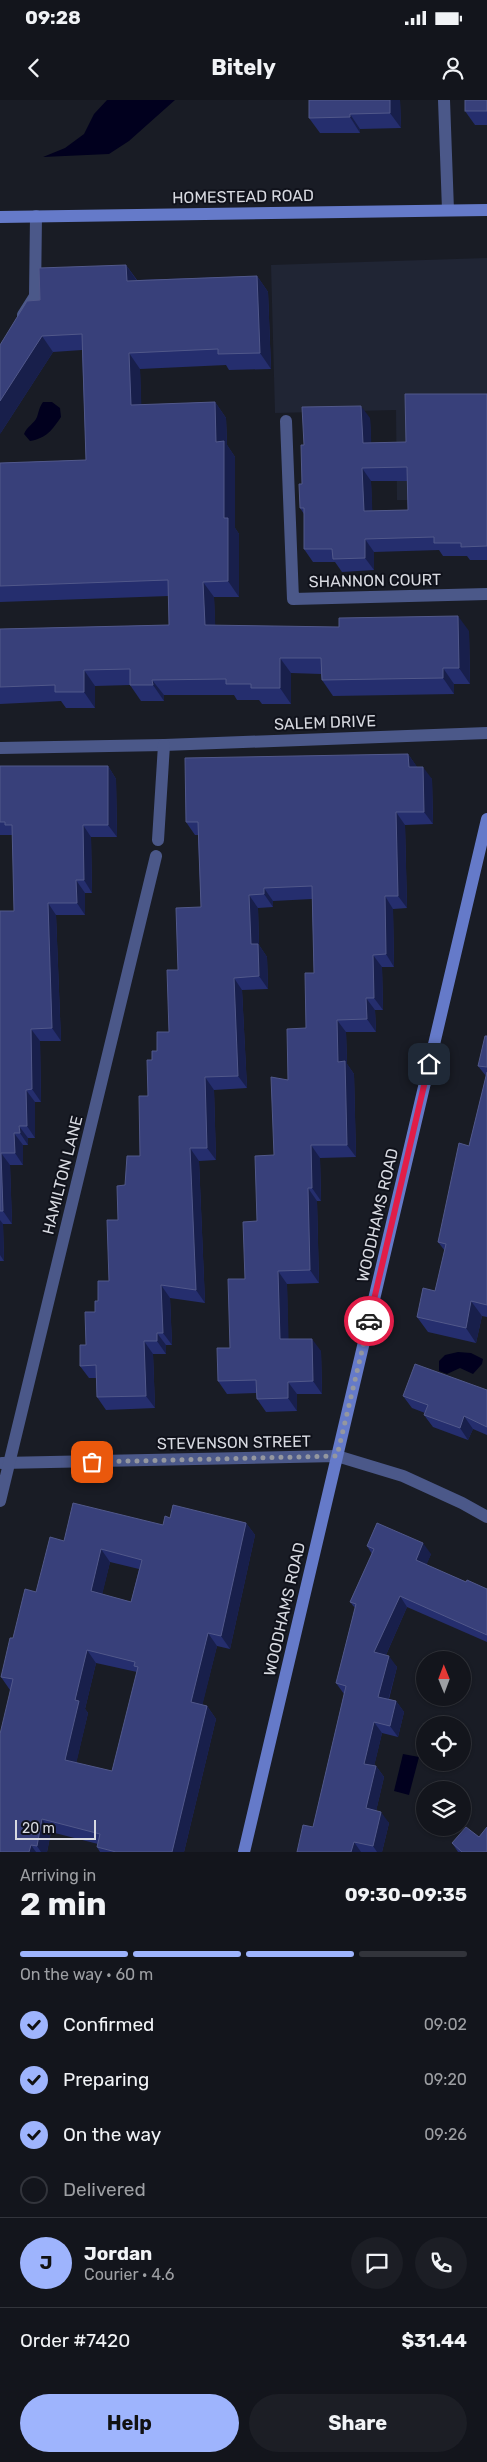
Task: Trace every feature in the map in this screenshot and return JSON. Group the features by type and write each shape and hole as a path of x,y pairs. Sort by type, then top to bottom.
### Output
{"street":[{"path":"444,100 448,210"},
{"name":"HOMESTEAD ROAD","path":"0,217 487,210"},
{"path":"18,322 35,296 36,216"},
{"name":"SHANNON COURT","path":"286,421 293,599 487,594"},
{"name":"SALEM DRIVE","path":"0,748 164,745 487,733"},
{"path":"158,840 164,745"},
{"name":"WOODHAMS ROAD","path":"244,1852 487,819"},
{"name":"HAMILTON LANE","path":"0,1500 4,1463 156,856"},
{"name":"STEVENSON STREET","path":"4,1463 337,1456 403,1476 462,1503 487,1517"}],"shaded area":[{"path":"107,100 175,100 129,141 109,154 43,157 65,148 84,134 94,114"},
{"path":"487,258 487,500 397,500 396,410 275,413 271,265"},
{"path":"43,402 52,402 60,408 61,417 49,433 41,438 30,441 24,434 36,419"},
{"path":"458,1352 471,1353 483,1359 482,1364 473,1374 460,1368 447,1374 439,1371 439,1361 445,1355"},
{"path":"403,1754 416,1756 416,1768 409,1795 394,1791"}],"building":[{"path":"309,100 390,100 390,113 350,114 350,117 309,118"},
{"path":"465,100 487,100 487,111 465,111"},
{"path":"126,265 127,281 257,276 260,353 218,354 218,349 129,353 131,405 215,402 216,442 224,441 224,518 228,518 228,581 203,582 205,625 339,627 339,618 458,616 459,668 443,668 443,678 322,680 321,658 280,658 280,688 251,688 251,684 226,684 226,679 152,680 153,685 130,685 130,669 84,670 84,692 55,692 55,685 0,687 0,629 169,625 168,580 0,586 0,463 86,460 82,334 42,336 0,401 0,345 27,301 40,300 39,268"},
{"path":"405,394 487,394 487,546 461,547 461,543 434,543 434,537 365,539 365,558 333,559 332,549 304,549 304,508 300,508 299,484 302,484 301,445 304,445 302,407 361,406 363,443 406,442","holes":["407,467 408,510 364,511 362,468"]},
{"path":"408,754 409,767 423,767 424,812 396,812 398,896 385,896 386,954 373,955 374,998 366,998 367,1019 337,1020 338,1062 345,1061 347,1145 311,1145 312,1188 308,1188 310,1270 278,1271 280,1339 312,1339 313,1381 288,1382 288,1398 257,1399 256,1380 218,1381 217,1348 230,1348 228,1279 245,1279 243,1222 257,1221 255,1156 274,1155 271,1077 288,1080 287,1029 306,1028 305,973 314,973 312,886 264,888 264,894 249,895 251,944 258,944 259,976 234,978 238,1076 205,1077 207,1148 190,1148 196,1290 161,1285 163,1333 157,1333 157,1341 144,1341 146,1396 97,1397 96,1365 80,1366 80,1345 86,1345 85,1312 95,1312 95,1301 98,1301 98,1281 109,1281 107,1220 118,1220 117,1186 125,1185 127,1156 140,1156 139,1096 148,1096 147,1060 152,1060 152,1051 157,1051 157,1032 169,1032 167,970 178,970 176,908 201,907 198,822 186,822 185,758"},
{"path":"0,766 108,766 108,825 83,825 84,880 76,880 77,903 48,903 52,1028 31,1029 32,1089 26,1090 27,1126 19,1126 20,1133 14,1133 15,1153 1,1153 3,1211 0,1211 0,911 14,911 12,825 5,825 5,822 0,822"},
{"path":"485,1036 487,1036 487,1067 478,1066"},
{"path":"487,1072 487,1305 471,1301 466,1328 417,1317 423,1288 435,1291 446,1244 438,1242 459,1143 469,1146"},
{"path":"415,1364 487,1390 487,1427 464,1416 460,1428 424,1415 428,1405 403,1396"},
{"path":"73,1503 163,1525 165,1516 170,1518 173,1505 246,1523 221,1636 208,1633 191,1702 207,1706 172,1852 116,1852 97,1847 100,1834 42,1819 37,1846 31,1845 29,1852 0,1852 0,1734 13,1679 1,1677 10,1638 13,1638 25,1589 36,1592 50,1537 64,1541","holes":["101,1549 142,1560 131,1602 91,1591","87,1650 135,1662 134,1666 138,1667 112,1771 65,1760 79,1701 75,1700"]},
{"path":"377,1523 423,1543 416,1560 487,1589 487,1635 400,1596 374,1652 389,1656 378,1697 396,1701 390,1726 374,1722 364,1764 376,1766 366,1808 381,1812 373,1846 354,1842 351,1852 297,1852 303,1825 313,1827 346,1686 336,1683 356,1604 350,1602 374,1549 367,1546"},
{"path":"487,1827 487,1852 462,1852 452,1843 458,1836 471,1836 471,1831 479,1837"}],"way so far":[{"path":"92,1462 337,1456 369,1321"}],"route":[{"path":"369,1321 429,1064"}]}
